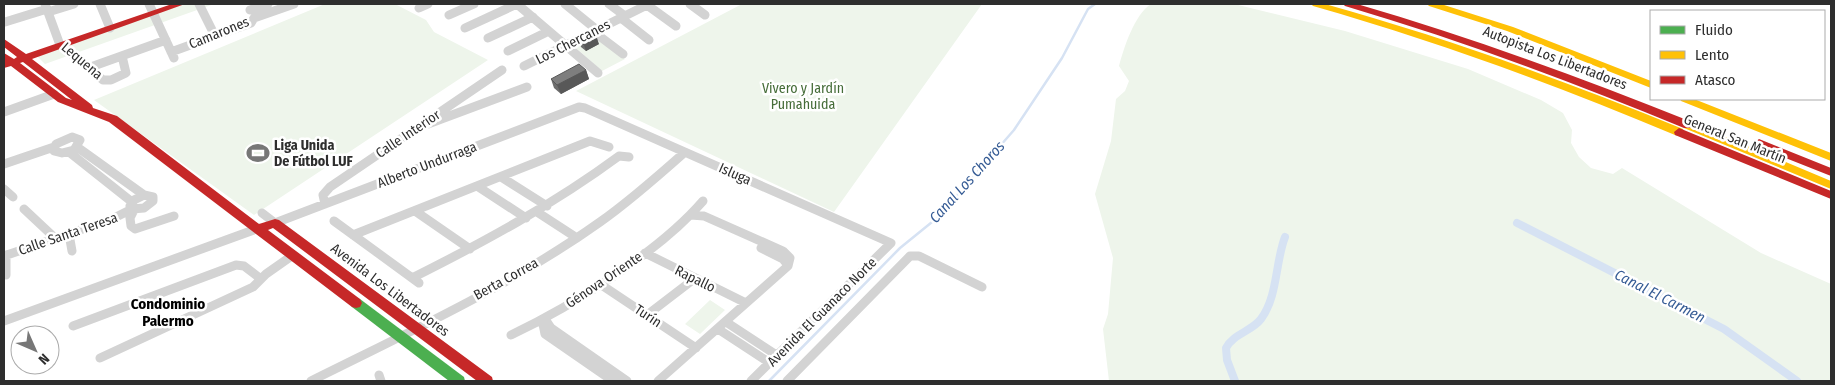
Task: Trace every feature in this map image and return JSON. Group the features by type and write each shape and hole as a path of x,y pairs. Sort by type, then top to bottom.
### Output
{"main road":[{"path":"4,72 8,63 110,28 151,8 180,4"},
{"name":"General San Martín","path":"1316,4 1405,28 1511,64 1831,195"},
{"name":"Autopista Los Libertadores","path":"1348,4 1430,28 1512,56 1831,185"},
{"name":"Autopista Los Libertadores","path":"1385,4 1464,28 1550,59 1650,99"},
{"path":"1432,4 1510,29 1650,85"},
{"path":"4,42 89,109"},
{"path":"8,63 68,103 113,119 457,380 468,367"},
{"name":"Autopista Los Libertadores","path":"1652,100 1831,172"},
{"name":"General San Martín","path":"1688,100 1831,157"},
{"path":"259,228 275,223"},
{"name":"Avenida Los Libertadores","path":"275,223 487,381"},
{"path":"293,255 298,249 306,246"},
{"path":"353,300 361,298 367,292"}],"street":[{"path":"5,22 46,8 74,4"},
{"path":"100,4 110,28"},
{"path":"199,4 215,36"},
{"name":"Camarones","path":"248,7 268,4"},
{"name":"Camarones","path":"88,68 166,40 173,55 215,36 251,23 254,18 294,4"},
{"path":"419,8 428,4"},
{"path":"449,15 474,4"},
{"path":"465,28 517,4 598,72"},
{"path":"565,4 623,54"},
{"path":"609,4 649,40"},
{"path":"648,4 676,26"},
{"name":"Los Chercanes","path":"524,66 648,4"},
{"path":"690,4 705,15"},
{"path":"248,7 254,18"},
{"name":"Lequena","path":"46,8 60,45 103,80 111,80 127,72 122,56"},
{"path":"151,8 166,40"},
{"path":"488,38 533,17"},
{"path":"508,51 549,31"},
{"name":"Calle Interior","path":"325,204 323,195 330,187 502,70"},
{"path":"416,129 527,87"},
{"path":"4,112 54,94"},
{"name":"Isluga","path":"579,107 891,243"},
{"name":"Alberto Undurraga","path":"275,223 579,107"},
{"path":"4,164 54,147 64,139 72,137 80,140 73,150 56,153 54,147"},
{"path":"353,235 590,141 609,147"},
{"path":"73,150 133,207 130,218 131,226 135,228 174,216"},
{"name":"Calle Santa Teresa","path":"5,256 117,217 133,207 144,195 73,150"},
{"name":"Berta Correa","path":"311,381 510,278 577,238 636,195 685,152"},
{"path":"334,221 415,281 547,206 619,156 629,156"},
{"path":"501,177 547,206"},
{"path":"477,186 526,218"},
{"path":"4,189 13,197"},
{"name":"Génova Oriente","path":"511,335 545,319 600,284 644,253 691,215 703,202"},
{"path":"24,209 56,239"},
{"path":"415,211 470,249"},
{"path":"536,212 577,238"},
{"name":"Avenida Los Libertadores","path":"262,213 275,223"},
{"path":"658,381 788,266 779,256 742,236 691,215"},
{"path":"4,321 259,228"},
{"path":"70,234 72,251"},
{"name":"Avenida El Guanaco Norte","path":"752,381 891,243"},
{"name":"Rapallo","path":"644,253 746,303"},
{"path":"100,358 253,288 293,255"},
{"path":"5,256 6,274"},
{"name":"Avenida El Guanaco Norte","path":"787,381 910,256 918,256 982,287"},
{"path":"74,326 236,265 244,266 262,279"},
{"path":"648,315 694,279"},
{"name":"Turín","path":"600,284 696,348"},
{"path":"545,319 543,324 545,334 627,381"},
{"path":"722,325 774,360"},
{"path":"589,359 613,381"}],"green space":[{"path":"184,4 214,4 45,64 36,55"},
{"name":"Liga Unida De Fútbol LUF","path":"325,4 395,4 426,20 434,32 488,60 254,215 94,100"},
{"name":"Vivero y Jardín Pumahuida","path":"742,4 982,4 834,212 576,91"},
{"path":"1151,4 1234,4 1345,31 1468,69 1541,100 1563,113 1572,130 1571,143 1579,157 1591,168 1613,174 1622,168 1761,253 1831,284 1831,381 1109,381 1103,329 1108,314 1113,258 1095,194 1111,141 1116,99 1125,91 1129,81 1119,66 1121,59 1135,24 1145,9"},
{"path":"597,36 625,59 602,71 574,45"},
{"path":"710,300 725,310 700,334 685,324"}],"building":[{"path":"592,34 597,38 584,45 579,40"},
{"path":"579,64 586,70 557,85 551,79"}],"waterway":[{"name":"Canal Los Choros","path":"769,381 900,248 937,218 1014,130 1062,58 1088,9 1095,4"},
{"name":"Canal El Carmen","path":"1517,223 1724,329 1797,381"},
{"name":"Canal El Carmen","path":"1235,381 1227,360 1226,348 1233,339 1253,327 1267,310 1285,237"}],"traffic: fast":[{"path":"356,303 459,381"}],"traffic: slow":[{"path":"1316,4 1409,31 1500,62 1679,132"},
{"path":"1432,4 1510,29 1650,85"},
{"path":"1688,100 1831,157"},
{"path":"1688,125 1831,185"}],"traffic: jam":[{"path":"5,65 180,4"},
{"path":"1348,4 1434,30 1520,60 1688,125"},
{"path":"4,42 88,107"},
{"path":"4,56 62,100 113,119 356,303"},
{"path":"1679,132 1831,195"},
{"path":"1759,143 1831,172"},
{"path":"259,228 275,223 487,381"}],"place":[{"name":"Liga Unida De Fútbol LUF","path":"258,153"}],"district":[{"name":"Condominio Palermo","path":"168,312"}]}
